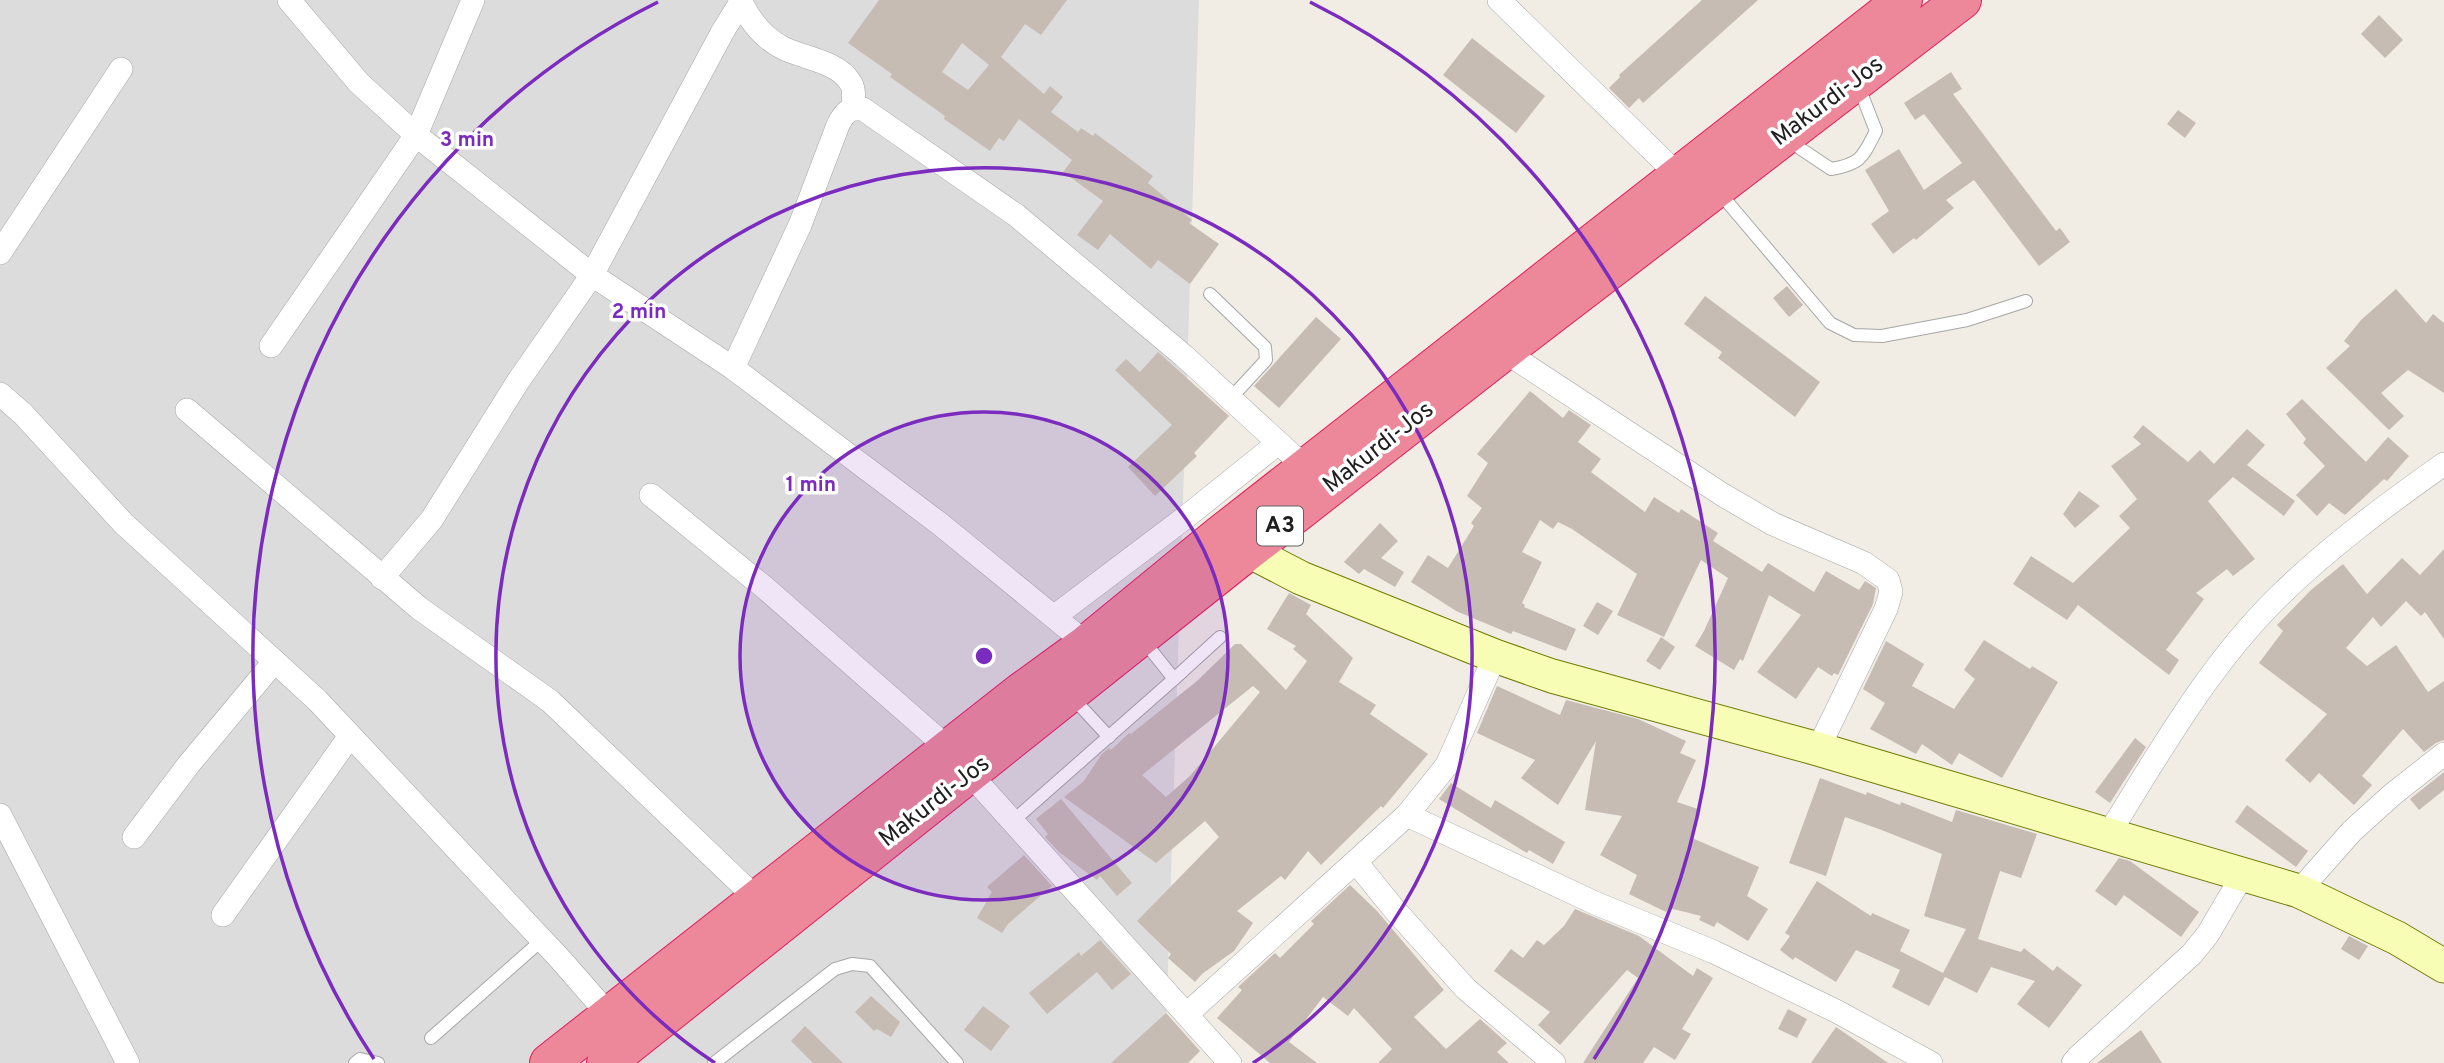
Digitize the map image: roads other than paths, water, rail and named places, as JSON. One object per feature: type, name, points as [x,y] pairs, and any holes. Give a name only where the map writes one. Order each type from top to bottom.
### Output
[{"type":"highway","name":"Makurdi-Jos","points":[[549,1063],[758,900],[959,762],[1069,694],[1141,637],[1306,468],[1903,0]]},
{"type":"highway","name":"Makurdi-Jos","points":[[606,1063],[959,762],[1087,644],[1504,351],[1962,0]]},
{"type":"main road","points":[[1234,543],[1301,578],[1495,656],[1552,676],[1818,749],[2299,891],[2397,938],[2444,966]]},
{"type":"street","points":[[289,0],[359,83],[416,135],[592,275],[733,368],[940,524],[1087,644]]},
{"type":"street","points":[[271,346],[416,135],[473,0]]},
{"type":"street","points":[[1499,0],[1678,176]]},
{"type":"street","points":[[382,578],[432,519],[517,383],[592,275],[741,1],[767,38],[845,76],[852,83],[854,108]]},
{"type":"street","points":[[0,253],[121,68]]},
{"type":"street","points":[[733,368],[800,225],[838,125],[845,112],[854,108],[869,112],[1016,215],[1184,356],[1306,468]]},
{"type":"street","points":[[1504,351],[1723,495],[1773,524],[1864,563],[1888,580],[1891,592],[1886,609],[1818,749]]},
{"type":"street","points":[[0,394],[23,414],[124,524],[317,700],[609,1015]]},
{"type":"street","points":[[187,410],[382,578],[550,701],[758,900]]},
{"type":"street","points":[[1055,616],[1278,443]]},
{"type":"street","points":[[2108,835],[2190,706],[2227,655],[2277,598],[2366,519],[2444,464]]},
{"type":"street","points":[[651,495],[764,587],[959,762],[1230,1063]]},
{"type":"street","points":[[1186,517],[1234,543]]},
{"type":"street","points":[[1187,1014],[1407,815],[1447,765],[1495,656]]},
{"type":"street","points":[[134,836],[189,764],[274,662]]},
{"type":"street","points":[[223,915],[350,736]]},
{"type":"street","points":[[2299,891],[2352,831],[2444,754]]},
{"type":"street","points":[[0,815],[128,1063]]},
{"type":"street","points":[[1407,815],[1595,903],[1714,952],[1836,1011],[1931,1063]]},
{"type":"street","points":[[1356,863],[1466,989],[1554,1063]]},
{"type":"street","points":[[2073,1063],[2192,954],[2208,934],[2242,876]]},
{"type":"lane","points":[[1783,137],[1831,169],[1853,165],[1877,131],[1857,81]]},
{"type":"lane","points":[[1716,188],[1830,323],[1854,335],[1882,336],[1967,320],[2025,301]]},
{"type":"lane","points":[[1210,294],[1265,348],[1266,360],[1230,399]]},
{"type":"lane","points":[[1141,637],[1174,679]]},
{"type":"lane","points":[[1013,821],[1220,637]]},
{"type":"lane","points":[[1069,694],[1109,737]]},
{"type":"lane","points":[[431,1038],[542,940]]},
{"type":"lane","points":[[714,1063],[835,969],[852,964],[870,966],[957,1063]]},
{"type":"lane","points":[[355,1063],[360,1059],[378,1063]]}]
